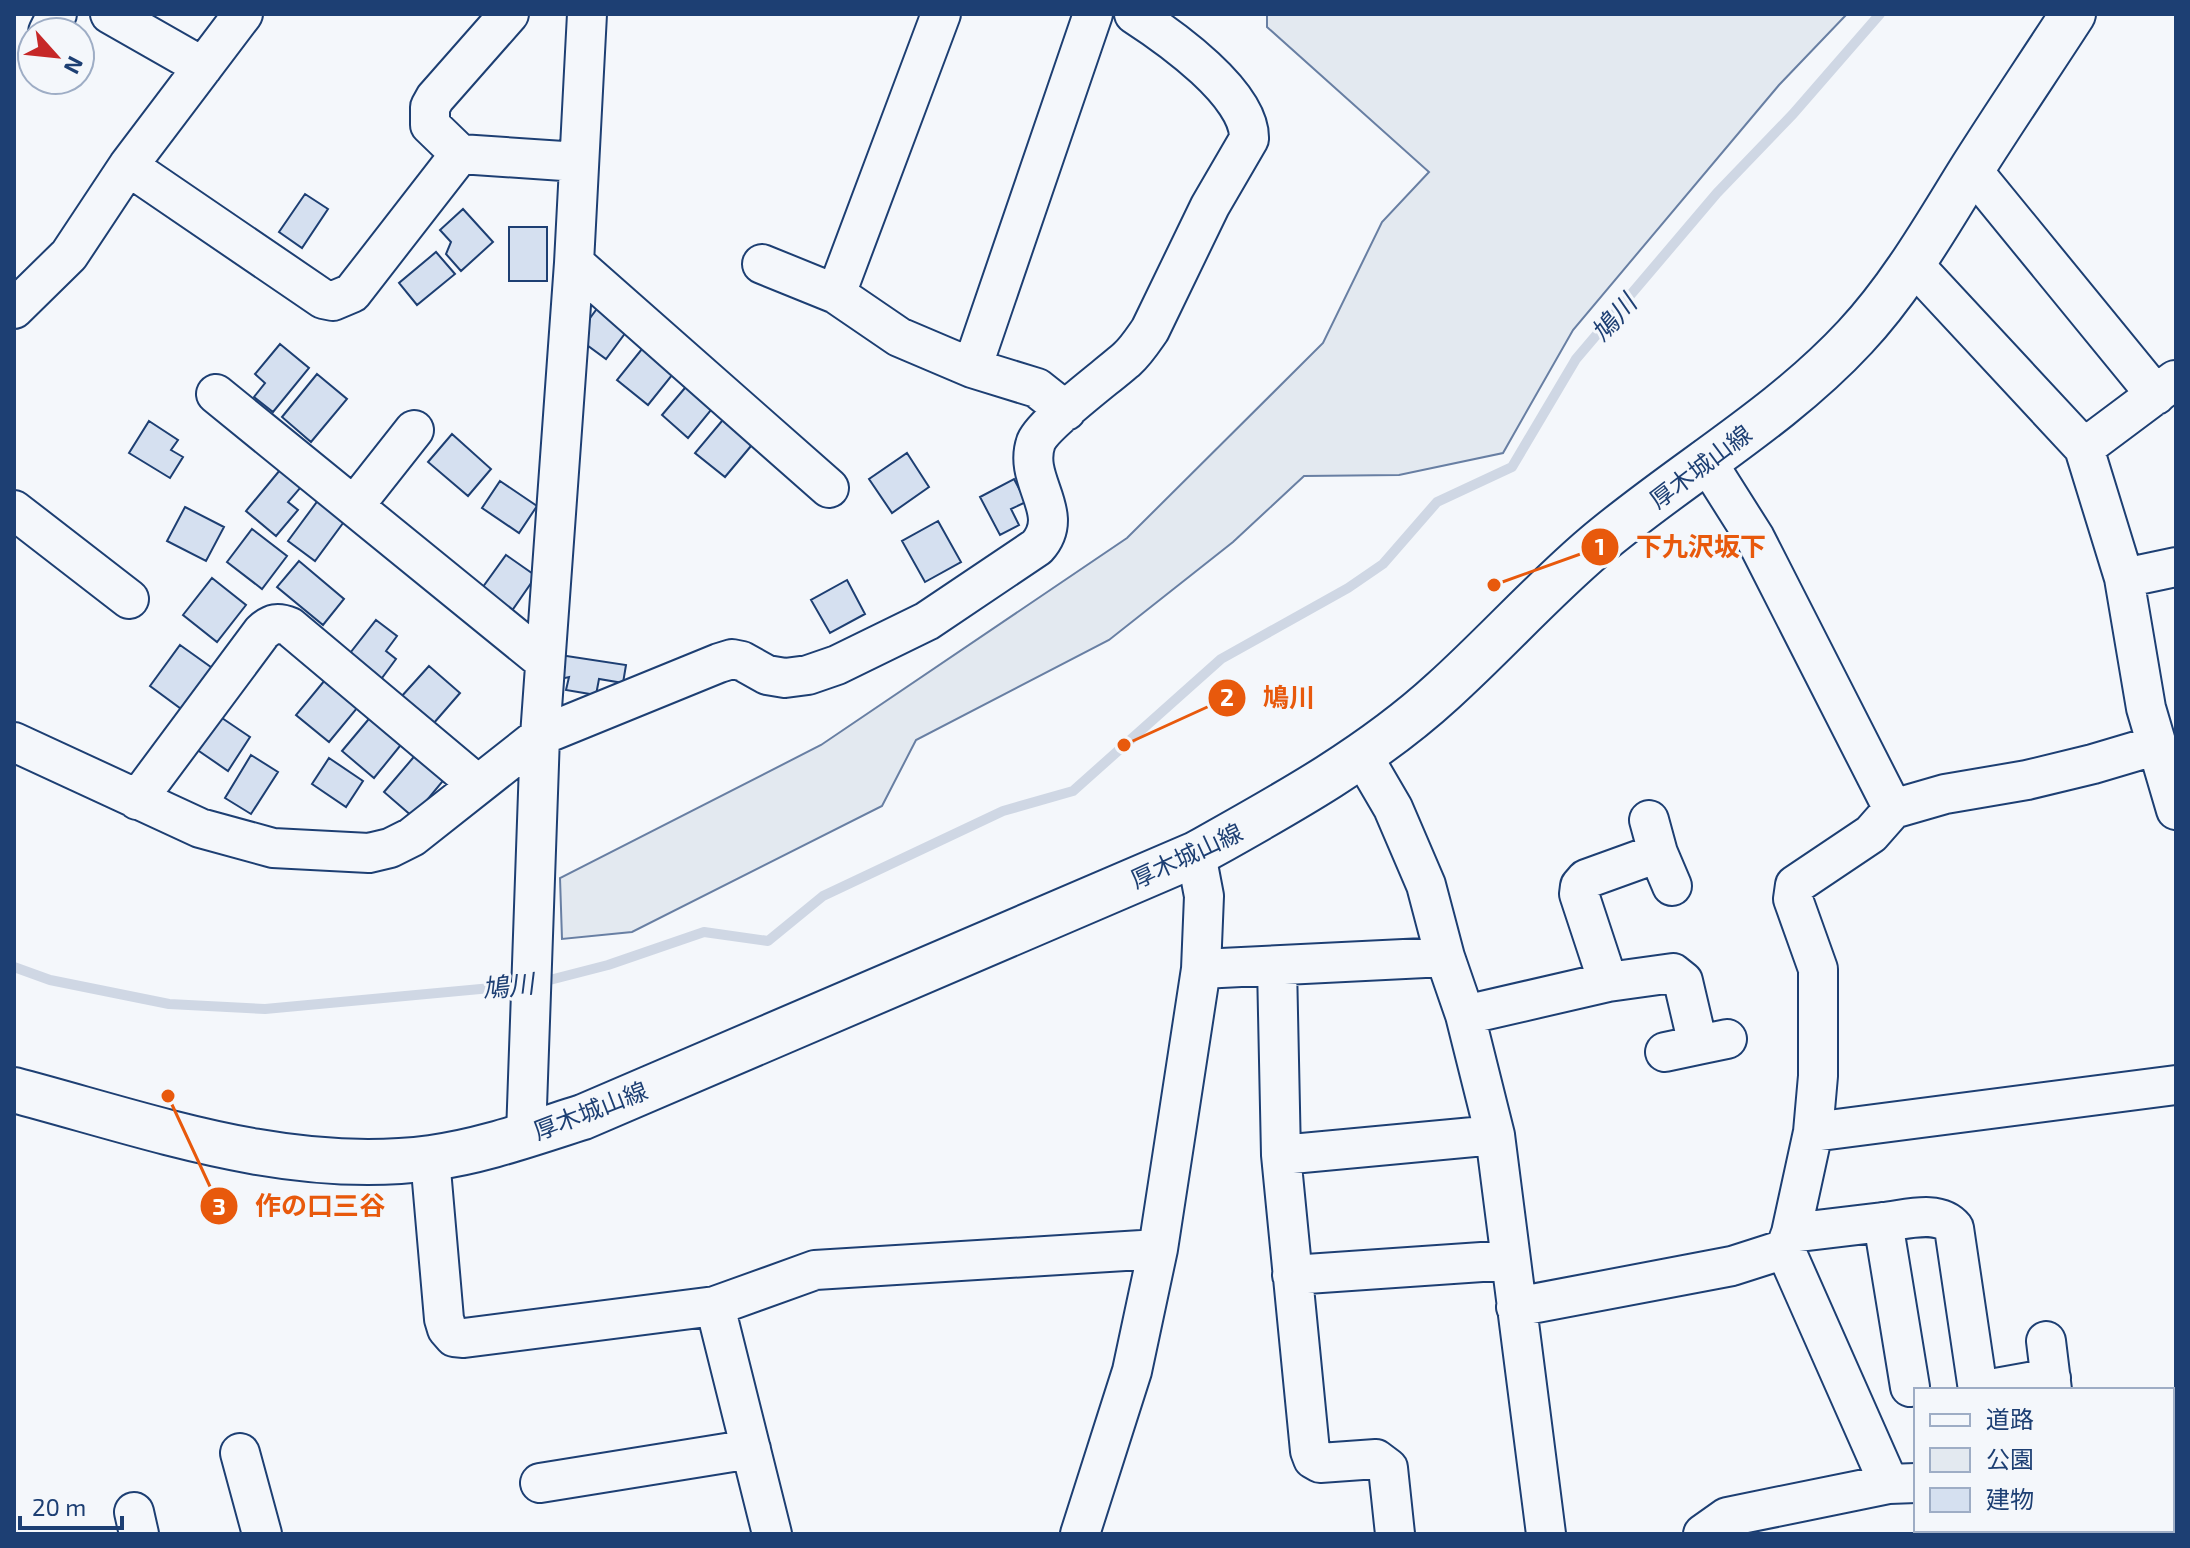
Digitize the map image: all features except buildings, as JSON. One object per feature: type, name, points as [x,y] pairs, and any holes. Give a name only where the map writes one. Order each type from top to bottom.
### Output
[{"type":"main road","name":"厚木城山線","points":[[14,1090],[235,1148],[343,1162],[430,1158],[481,1149],[583,1117],[1196,854],[1265,816],[1362,755],[1442,692],[1596,545],[1705,459],[1792,399],[1857,336],[1913,264],[2073,14]]},
{"type":"street","points":[[110,14],[203,67]]},
{"type":"street","points":[[14,309],[69,255],[128,166],[243,14]]},
{"type":"street","points":[[509,14],[435,98],[430,107],[430,125],[460,154],[578,162]]},
{"type":"street","points":[[526,1135],[544,661],[574,263],[587,14]]},
{"type":"street","points":[[836,294],[941,14]]},
{"type":"street","points":[[972,368],[1093,14]]},
{"type":"street","points":[[14,742],[200,828],[273,848],[369,853],[390,848],[412,837],[540,736],[732,659],[767,675],[796,678],[837,665],[927,621],[1037,547],[1044,539],[1049,529],[1049,518],[1034,467],[1037,439],[1129,357],[1150,330],[1210,206],[1249,139],[1245,116],[1204,65],[1134,14]]},
{"type":"street","points":[[128,166],[323,299],[333,301],[352,293],[460,154]]},
{"type":"street","points":[[1972,170],[2166,387],[2084,448]]},
{"type":"street","points":[[574,263],[829,488]]},
{"type":"street","points":[[762,264],[836,294],[899,337],[972,368],[1037,388],[1066,411]]},
{"type":"street","points":[[1913,264],[2084,448],[2161,705],[2157,745],[2176,810]]},
{"type":"street","points":[[216,394],[544,661]]},
{"type":"street","points":[[354,506],[414,430]]},
{"type":"street","points":[[1705,459],[1755,538],[1893,809]]},
{"type":"street","points":[[14,510],[129,599]]},
{"type":"street","points":[[2124,578],[2176,567]]},
{"type":"street","points":[[137,800],[262,632],[271,624],[280,623],[290,627],[477,784]]},
{"type":"street","points":[[1703,1534],[1727,1517],[1902,1483],[1788,1241],[1813,1132],[1818,1076],[1818,969],[1792,892],[1795,885],[1871,834],[1893,809],[1945,794],[2066,770],[2157,745]]},
{"type":"street","points":[[1362,755],[1393,808],[1426,885],[1445,957],[1465,1015],[1495,1135],[1546,1534]]},
{"type":"street","points":[[1608,982],[1579,894],[1580,886],[1586,879],[1659,853]]},
{"type":"street","points":[[1080,1534],[1132,1371],[1158,1249],[1201,969],[1204,896],[1196,854]]},
{"type":"street","points":[[1201,969],[1445,957]]},
{"type":"street","points":[[1277,966],[1281,1155],[1310,1451],[1313,1459],[1320,1463],[1376,1459],[1388,1468],[1395,1534]]},
{"type":"street","points":[[1465,1015],[1608,982],[1673,973],[1683,981],[1697,1045]]},
{"type":"street","points":[[1813,1132],[2176,1085]]},
{"type":"street","points":[[1281,1155],[1495,1135]]},
{"type":"street","points":[[430,1158],[444,1319],[454,1337],[715,1306],[815,1270],[1158,1249]]},
{"type":"street","points":[[1516,1307],[1732,1266],[1788,1241],[1883,1222],[1938,1217],[1948,1220],[1954,1228],[1978,1388]]},
{"type":"street","points":[[1883,1222],[1910,1387]]},
{"type":"street","points":[[1292,1275],[1511,1260]]},
{"type":"street","points":[[715,1306],[772,1534]]},
{"type":"street","points":[[1992,1388],[2050,1370]]},
{"type":"street","points":[[540,1483],[751,1449]]},
{"type":"street","points":[[240,1453],[262,1534]]},
{"type":"green space","points":[[1267,14],[1847,14],[1779,85],[1573,330],[1503,453],[1399,475],[1304,476],[1233,542],[1109,640],[916,740],[882,806],[632,932],[562,939],[560,878],[821,745],[1127,538],[1323,343],[1382,222],[1429,172],[1267,27]]},
{"type":"waterway","name":"鳩川","points":[[538,983],[608,965],[704,932],[768,941],[823,896],[1003,811],[1073,791],[1221,659],[1348,588],[1383,564],[1437,502],[1512,467],[1576,359],[1717,193],[1793,114],[1880,14]]},
{"type":"waterway","name":"鳩川","points":[[14,967],[50,980],[169,1004],[265,1009],[523,985]]},
{"type":"place","name":"下九沢坂下","points":[[1494,585]]},
{"type":"place","name":"鳩川","points":[[1124,745]]},
{"type":"place","name":"作の口三谷","points":[[168,1096]]}]
